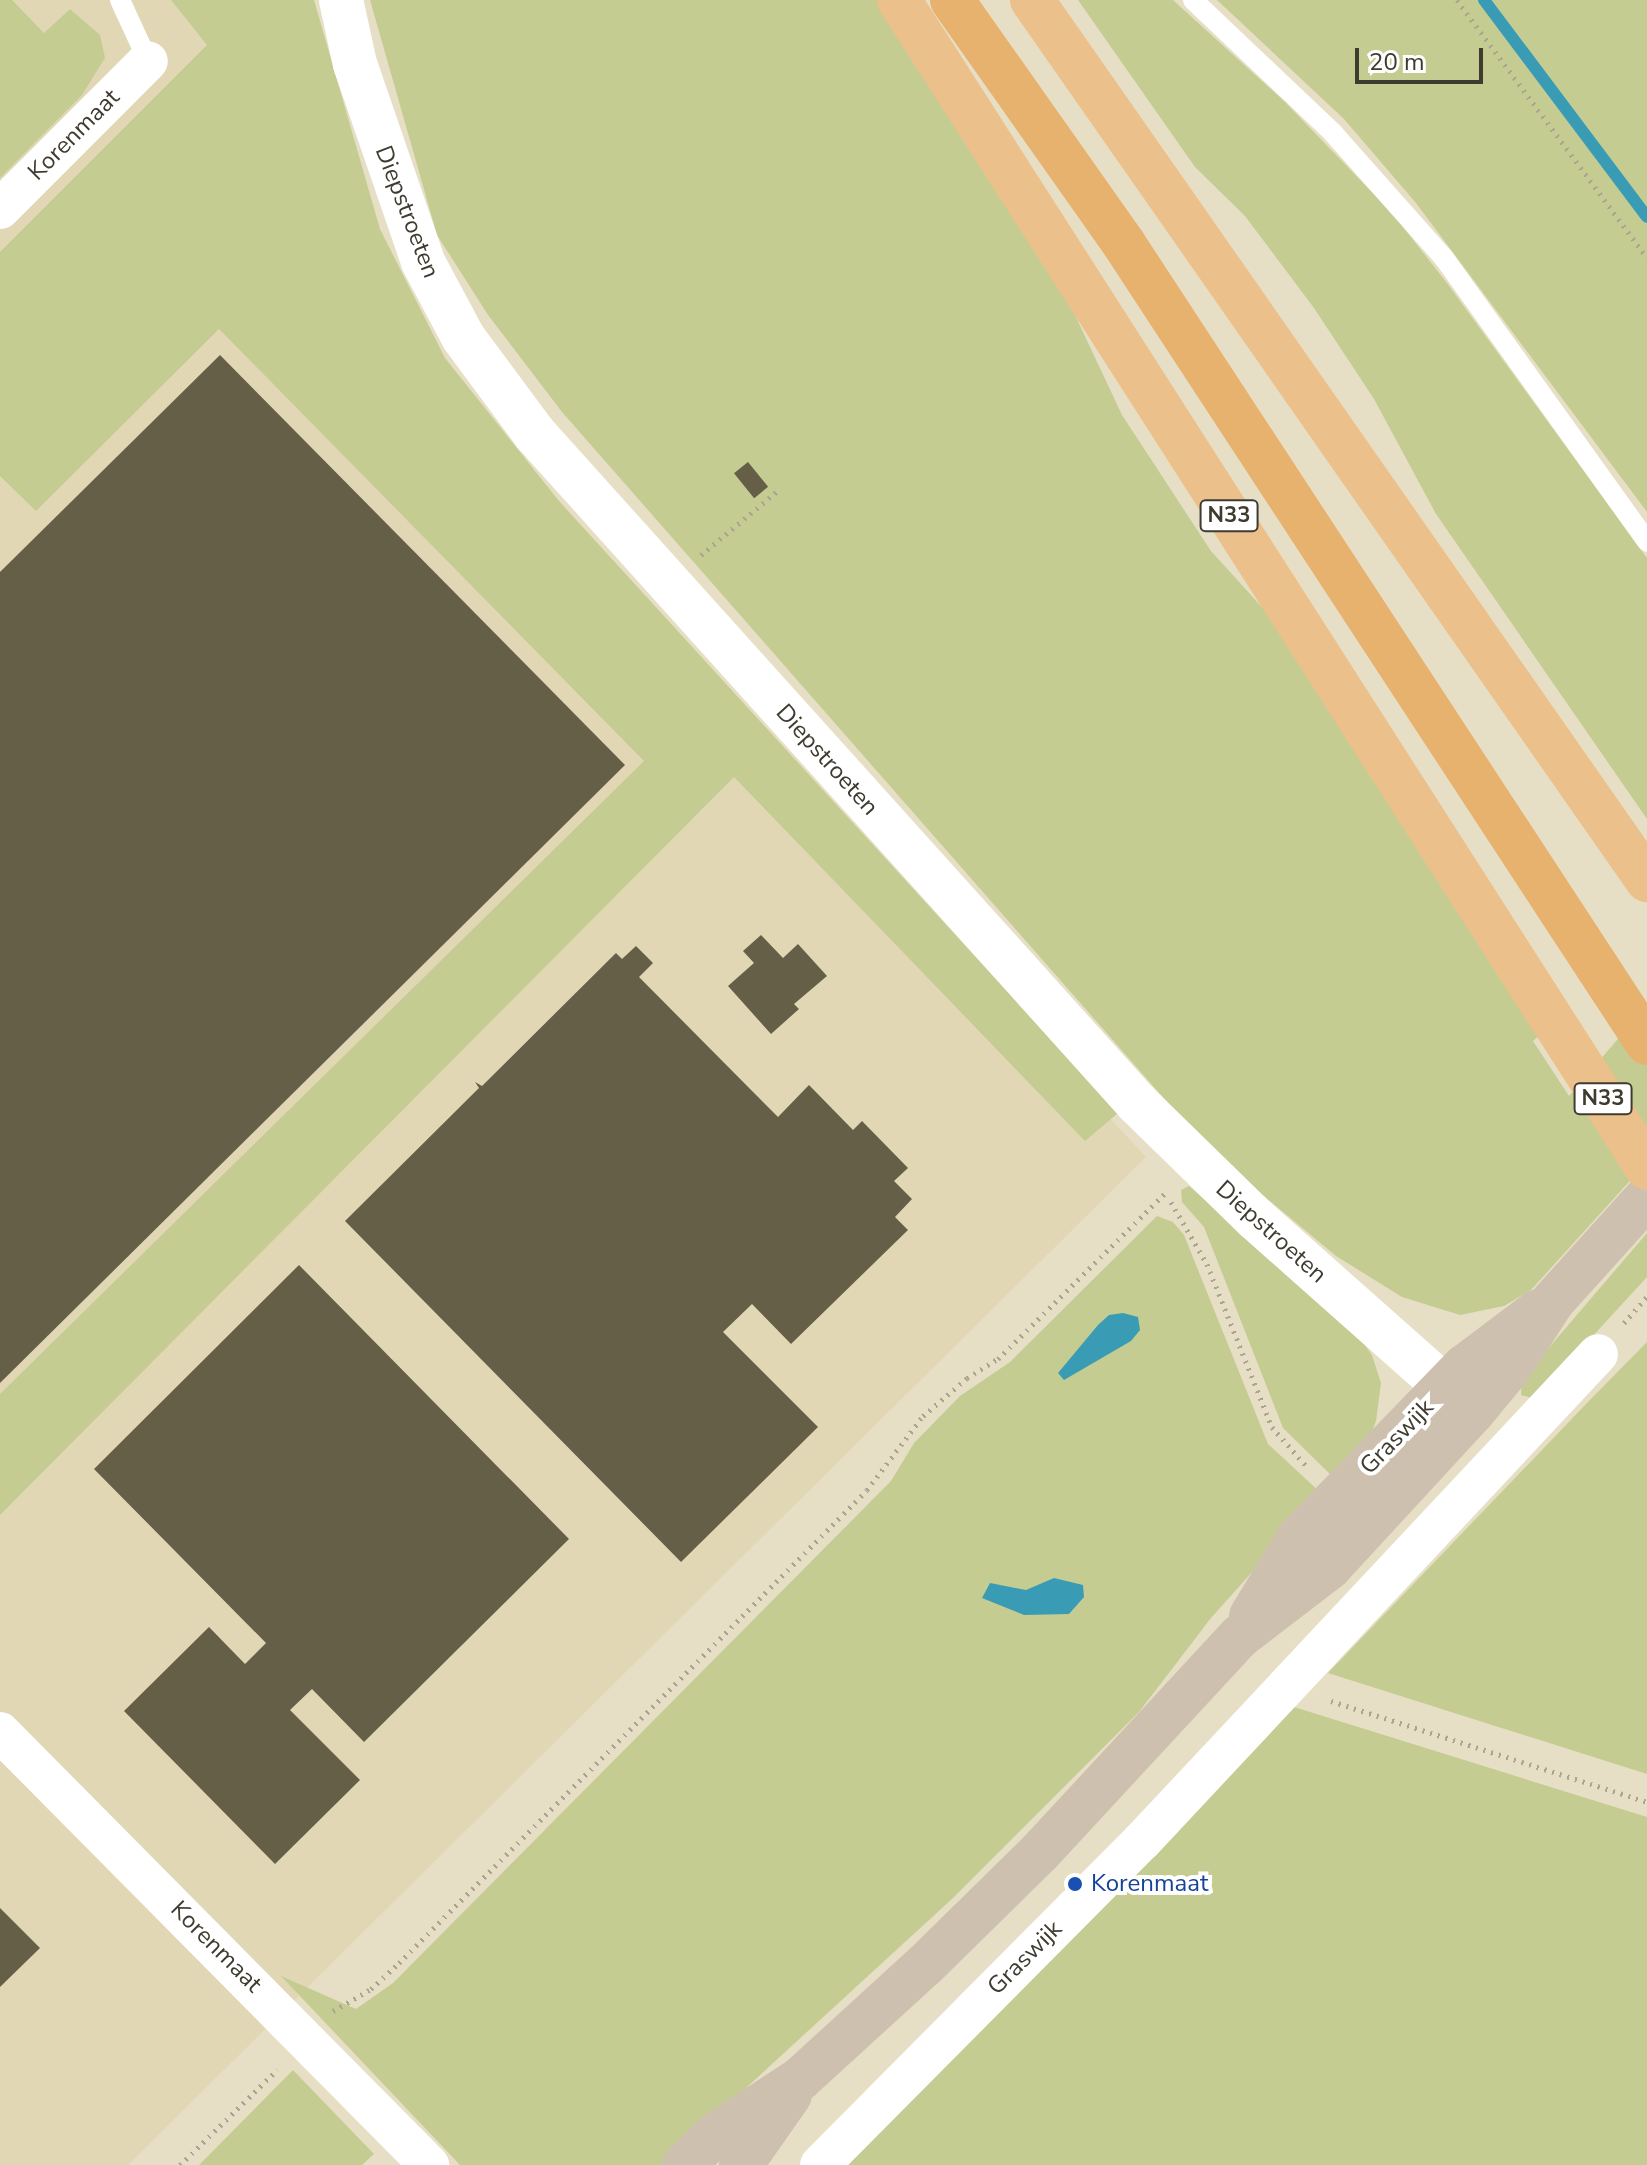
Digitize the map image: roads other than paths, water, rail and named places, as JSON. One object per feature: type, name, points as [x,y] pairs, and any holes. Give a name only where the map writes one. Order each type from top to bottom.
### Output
[{"type":"highway","name":"N33","points":[[899,0],[1647,1168]]},
{"type":"highway","points":[[952,0],[1124,244],[1647,1043]]},
{"type":"highway","points":[[1032,0],[1647,880]]},
{"type":"main road","name":"Graswijk","points":[[684,2165],[716,2134],[800,2079],[1040,1852],[1239,1637],[1329,1568],[1459,1400],[1490,1343],[1553,1301],[1647,1197]]},
{"type":"main road","name":"Graswijk","points":[[1239,1637],[1299,1537],[1339,1497],[1459,1400]]},
{"type":"main road","name":"Graswijk","points":[[741,2165],[800,2079]]},
{"type":"street","name":"Diepstroeten","points":[[341,0],[355,64],[398,197],[423,262],[463,337],[534,433],[1180,1178],[1459,1400]]},
{"type":"street","name":"Korenmaat","points":[[0,209],[148,61]]},
{"type":"street","name":"Graswijk","points":[[820,2165],[1142,1841],[1598,1354]]},
{"type":"street","name":"Korenmaat","points":[[0,1732],[429,2165]]},
{"type":"lane","points":[[120,0],[148,61]]},
{"type":"lane","points":[[1193,0],[1333,133],[1444,258],[1647,542]]},
{"type":"water","points":[[1123,1313],[1138,1317],[1140,1330],[1131,1341],[1064,1380],[1058,1373],[1098,1325],[1109,1315]]},
{"type":"water","points":[[1054,1578],[1083,1585],[1084,1597],[1069,1614],[1024,1615],[982,1598],[990,1583],[1026,1590]]},
{"type":"waterway","points":[[1484,0],[1647,217]]},
{"type":"place","name":"Korenmaat","points":[[1075,1884]]}]
